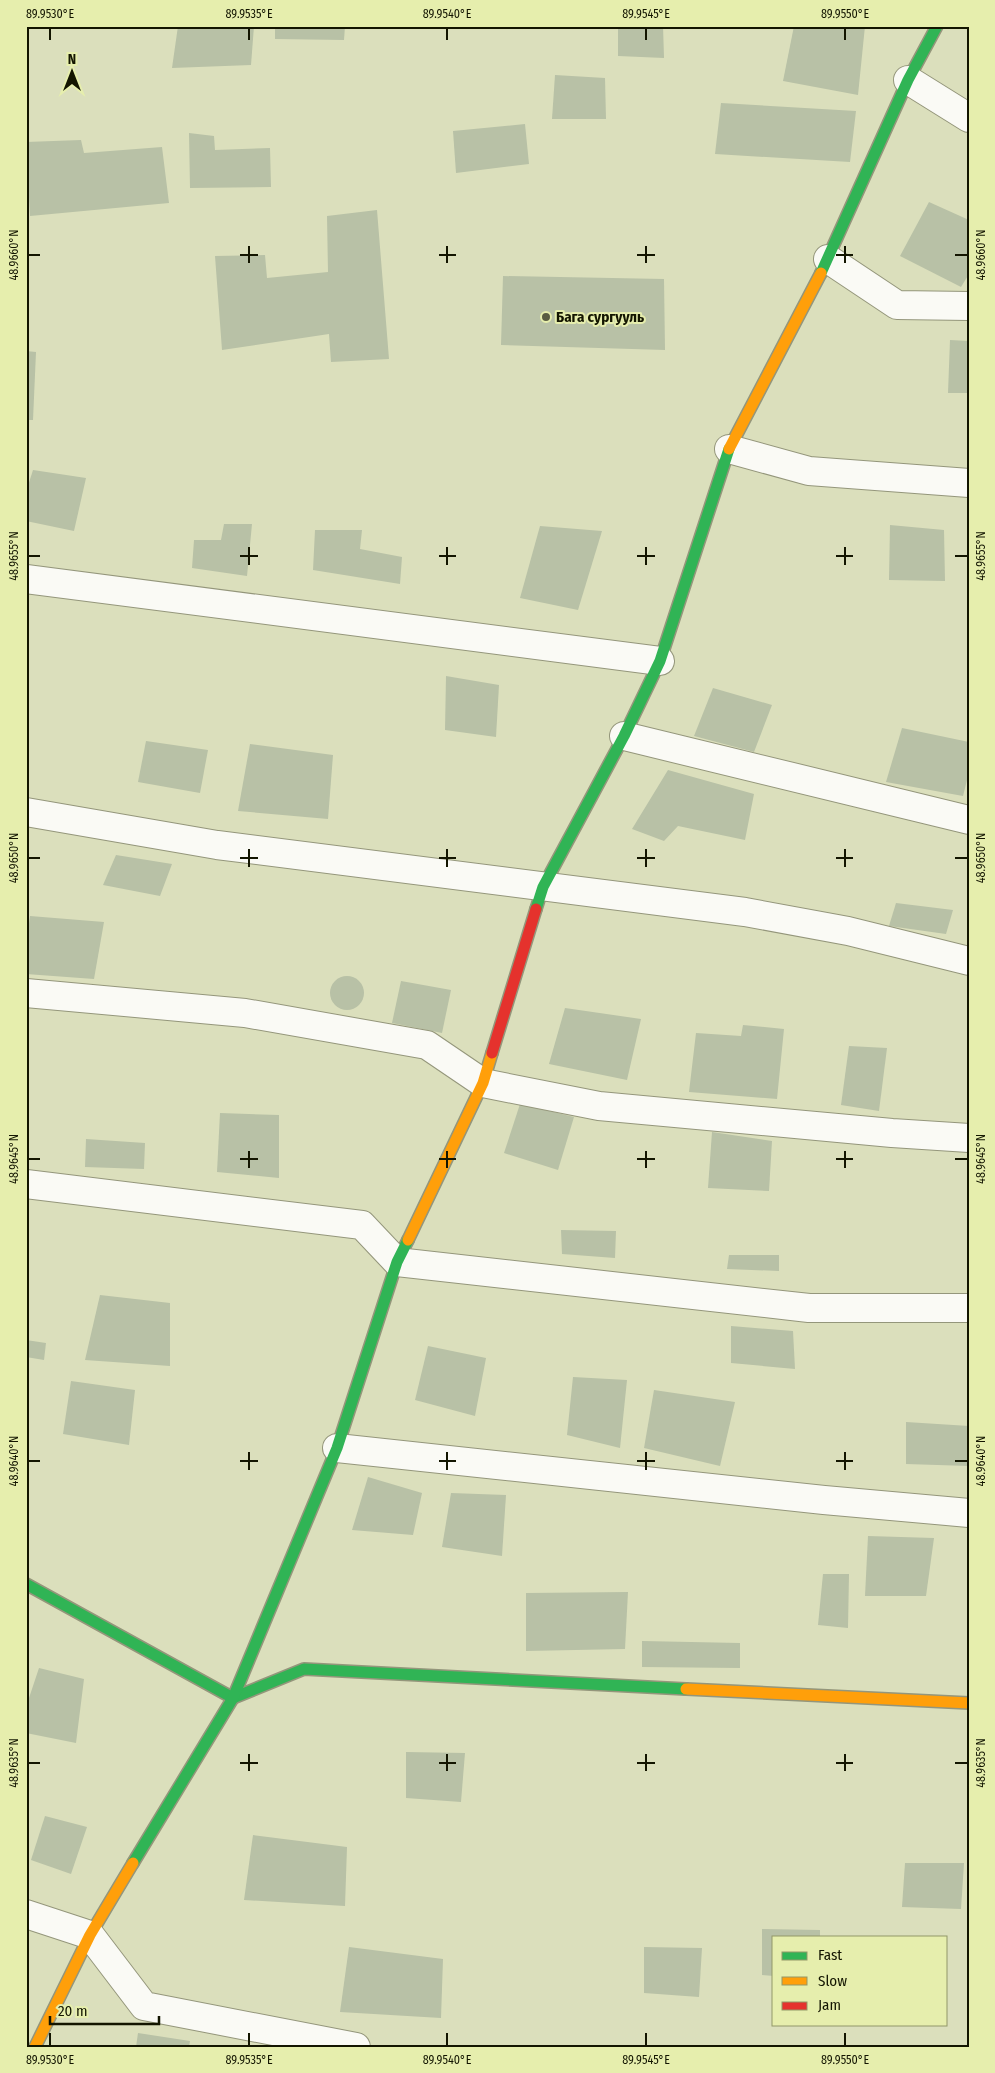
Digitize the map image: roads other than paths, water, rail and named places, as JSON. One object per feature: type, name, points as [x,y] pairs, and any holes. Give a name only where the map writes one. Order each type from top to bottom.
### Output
[{"type":"street","points":[[35,2047],[90,1935],[233,1698],[337,1448],[397,1262],[483,1083],[543,887],[624,736],[660,661],[729,449],[828,259],[908,80],[937,26]]},
{"type":"street","points":[[908,80],[969,118]]},
{"type":"street","points":[[828,259],[897,305],[969,306]]},
{"type":"street","points":[[729,449],[809,471],[969,483]]},
{"type":"street","points":[[26,579],[660,661]]},
{"type":"street","points":[[624,736],[969,820]]},
{"type":"street","points":[[26,812],[218,844],[745,912],[848,931],[969,961]]},
{"type":"street","points":[[26,993],[245,1013],[427,1045],[483,1083],[599,1106],[892,1134],[969,1138]]},
{"type":"street","points":[[26,1184],[362,1224],[397,1262],[809,1308],[969,1308]]},
{"type":"street","points":[[337,1448],[815,1499],[969,1513]]},
{"type":"street","points":[[26,1584],[233,1698]]},
{"type":"street","points":[[233,1698],[304,1668],[969,1703]]},
{"type":"street","points":[[26,1914],[90,1935],[144,2006],[356,2047]]},
{"type":"place","name":"Бага сургууль","points":[[546,317]]}]
